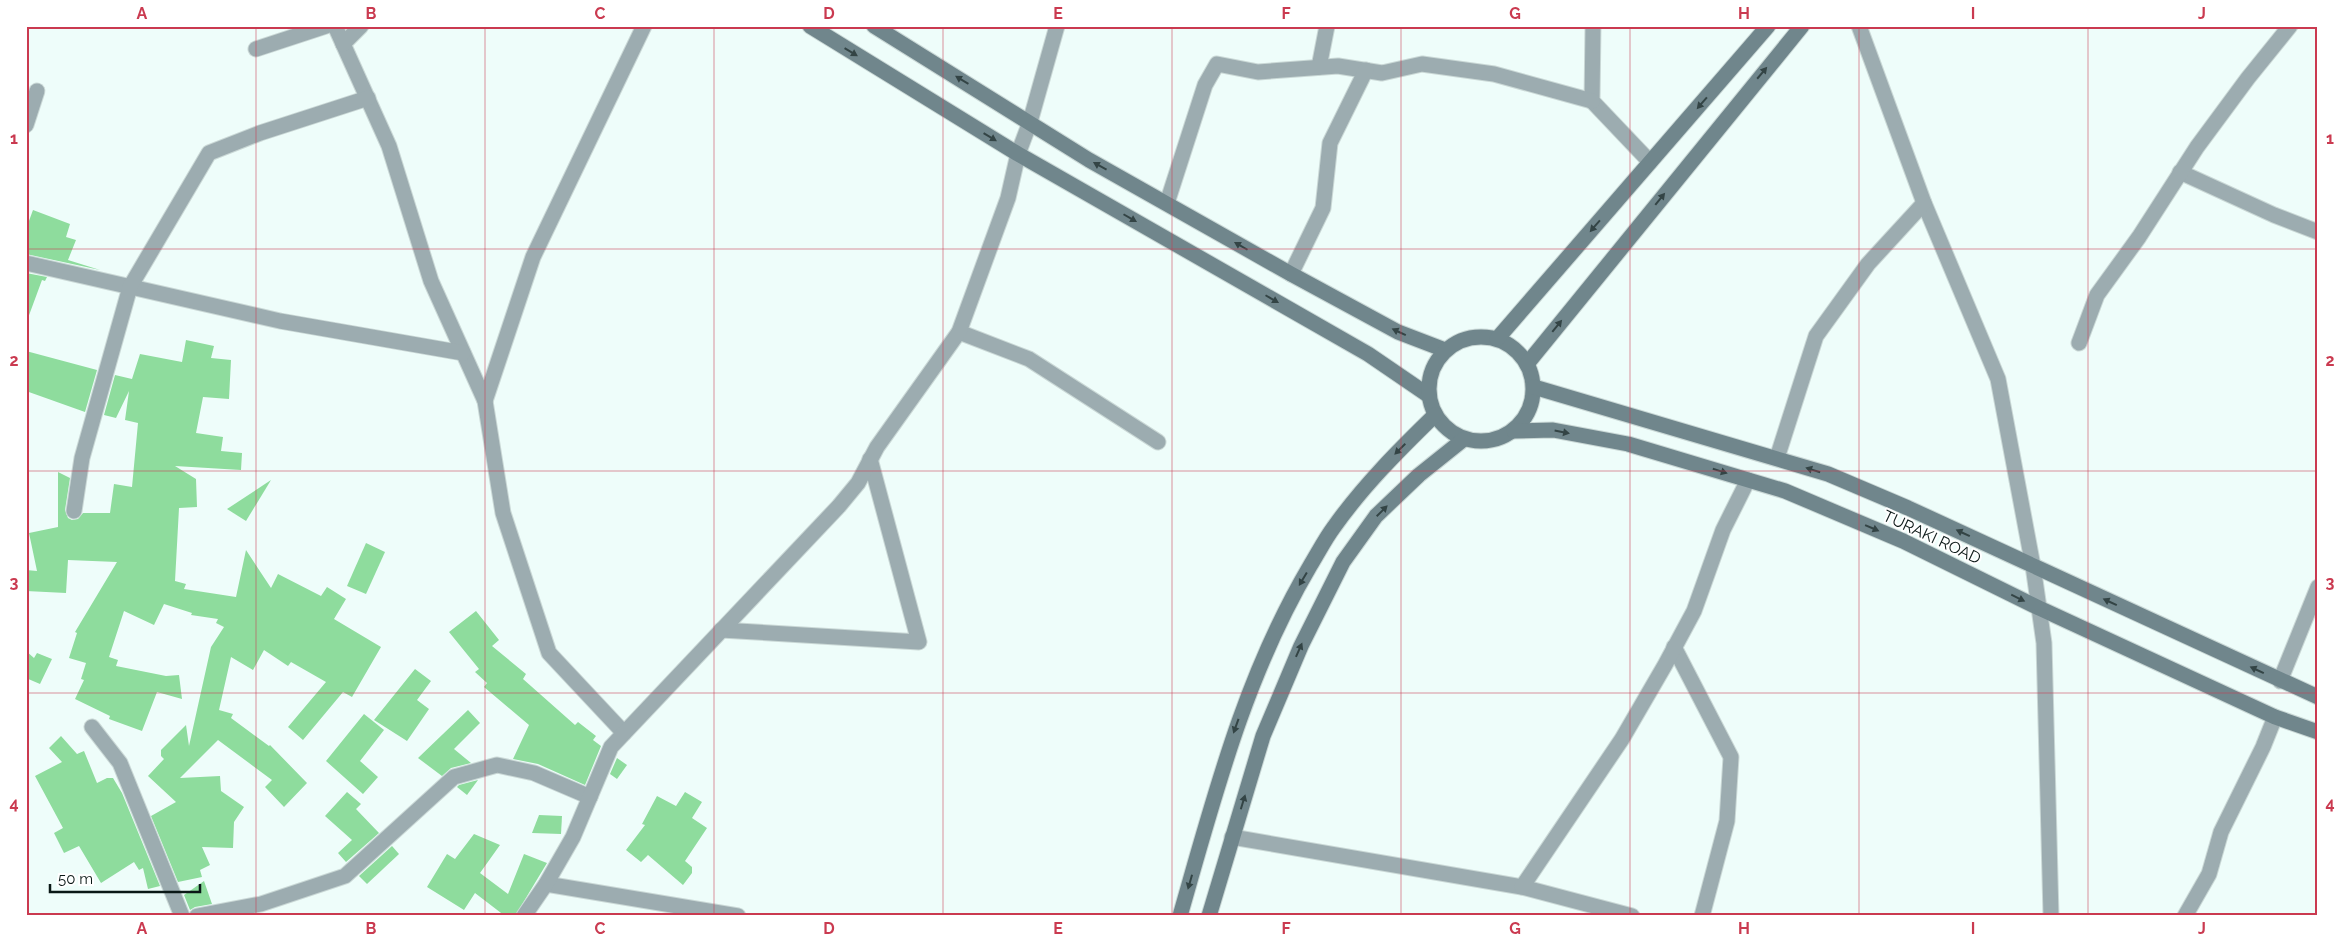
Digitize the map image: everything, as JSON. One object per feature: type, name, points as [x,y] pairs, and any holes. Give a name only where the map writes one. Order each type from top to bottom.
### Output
[{"type":"main road","points":[[810,26],[1018,154],[1368,354],[1428,395]]},
{"type":"main road","points":[[874,26],[1089,160],[1398,332],[1444,350]]},
{"type":"main road","points":[[1497,339],[1768,26]]},
{"type":"main road","points":[[1527,364],[1802,26]]},
{"type":"main road","points":[[1483,336],[1497,339],[1514,348],[1527,364],[1534,387],[1529,411],[1514,431],[1490,441],[1464,439],[1435,415],[1428,395],[1431,371],[1444,350],[1456,342],[1483,336]]},
{"type":"main road","points":[[1534,387],[1828,474],[2318,697]]},
{"type":"main road","points":[[1180,916],[1228,750],[1260,664],[1294,594],[1334,527],[1396,453],[1435,415]]},
{"type":"main road","name":"TURAKI ROAD","points":[[1514,431],[1553,430],[1628,444],[1785,491],[1903,541],[2039,608],[2275,717],[2318,732]]},
{"type":"main road","points":[[1209,916],[1263,736],[1301,646],[1343,562],[1376,516],[1419,475],[1464,439]]},
{"type":"street","points":[[256,49],[326,26]]},
{"type":"street","points":[[335,26],[389,146],[430,281],[485,401],[503,513],[549,653],[624,733]]},
{"type":"street","points":[[343,44],[361,26]]},
{"type":"street","points":[[485,401],[533,257],[644,26]]},
{"type":"street","points":[[524,916],[546,884],[573,837],[611,747],[839,506],[858,483],[870,459],[960,332],[1008,198],[1018,154],[1030,122],[1057,26]]},
{"type":"street","points":[[1319,67],[1327,26]]},
{"type":"street","points":[[1592,101],[1593,26]]},
{"type":"street","points":[[1859,26],[1924,203],[1998,379],[2033,566],[2044,642],[2051,916]]},
{"type":"street","points":[[2079,343],[2097,295],[2180,172],[2248,78],[2290,26]]},
{"type":"street","points":[[1167,202],[1205,85],[1217,64],[1258,72],[1338,66],[1382,73],[1422,64],[1494,74],[1592,101],[1650,162]]},
{"type":"street","points":[[1291,274],[1323,208],[1330,142],[1366,70]]},
{"type":"street","points":[[26,125],[37,91]]},
{"type":"street","points":[[74,511],[82,458],[130,287],[209,153],[368,98]]},
{"type":"street","points":[[2180,172],[2274,215],[2318,232]]},
{"type":"street","points":[[1777,458],[1816,336],[1868,264],[1924,203]]},
{"type":"street","points":[[26,263],[280,321],[463,353]]},
{"type":"street","points":[[960,332],[1029,359],[1158,442]]},
{"type":"street","points":[[721,630],[919,642],[870,459]]},
{"type":"street","points":[[1522,887],[1622,739],[1694,611],[1723,530],[1748,480]]},
{"type":"street","points":[[2280,681],[2318,588]]},
{"type":"street","points":[[1674,647],[1731,757],[1728,821],[1702,916]]},
{"type":"street","points":[[2185,916],[2209,874],[2221,832],[2263,748],[2275,717]]},
{"type":"street","points":[[92,727],[120,763],[182,916]]},
{"type":"street","points":[[197,916],[262,904],[345,876],[454,777],[497,765],[534,773],[590,797]]},
{"type":"street","points":[[1232,837],[1522,887],[1632,916]]},
{"type":"street","points":[[546,884],[738,916]]},
{"type":"building","points":[[33,210],[70,224],[66,237],[76,240],[68,260],[100,270],[26,254],[26,229]]},
{"type":"building","points":[[26,273],[47,277],[45,281],[42,280],[28,318]]},
{"type":"building","points":[[186,340],[214,346],[211,358],[231,360],[229,399],[203,397],[196,433],[223,437],[221,451],[242,453],[241,470],[175,466],[196,479],[197,507],[179,508],[175,581],[186,584],[184,589],[236,597],[246,550],[271,588],[278,574],[321,596],[327,587],[346,599],[334,619],[381,647],[352,697],[343,692],[303,740],[288,727],[326,682],[291,662],[288,666],[264,650],[253,670],[231,657],[219,710],[233,714],[231,718],[270,745],[307,783],[284,807],[265,787],[272,780],[218,740],[180,778],[220,776],[221,791],[244,807],[234,822],[233,848],[202,847],[210,865],[200,870],[202,877],[178,882],[151,816],[176,802],[148,776],[164,759],[161,756],[161,750],[186,725],[189,746],[211,647],[224,627],[216,623],[218,619],[191,615],[192,613],[164,604],[154,625],[124,611],[109,657],[118,660],[116,666],[166,676],[179,675],[182,699],[157,692],[142,731],[109,719],[110,716],[75,699],[84,680],[81,679],[86,663],[69,658],[77,633],[75,632],[117,562],[68,560],[66,593],[26,591],[26,570],[37,571],[29,533],[58,527],[58,472],[70,478],[65,510],[68,518],[72,520],[78,519],[83,513],[110,513],[114,484],[132,487],[138,423],[125,420],[129,391],[116,418],[104,415],[115,375],[132,379],[140,354],[182,362]]},
{"type":"building","points":[[26,351],[97,370],[85,412],[26,391]]},
{"type":"building","points":[[271,480],[246,521],[227,509]]},
{"type":"building","points":[[366,543],[385,552],[366,594],[347,586]]},
{"type":"building","points":[[476,611],[499,640],[492,646],[526,674],[523,679],[575,725],[578,722],[596,736],[593,740],[601,746],[585,785],[538,764],[513,759],[529,725],[484,687],[487,683],[475,672],[479,669],[449,632]]},
{"type":"building","points":[[26,651],[34,658],[37,653],[52,659],[40,684],[26,678]]},
{"type":"building","points":[[415,669],[431,681],[417,700],[429,709],[407,741],[374,720]]},
{"type":"building","points":[[468,710],[480,723],[454,749],[471,763],[451,768],[442,776],[418,758]]},
{"type":"building","points":[[364,714],[384,730],[360,761],[378,777],[363,794],[326,761]]},
{"type":"building","points":[[61,736],[77,754],[84,751],[97,783],[107,778],[113,778],[122,793],[160,886],[148,889],[143,868],[139,870],[134,862],[101,883],[79,846],[64,853],[54,833],[63,828],[35,776],[62,762],[49,748]]},
{"type":"building","points":[[617,758],[627,765],[617,779],[610,774]]},
{"type":"building","points":[[478,780],[467,795],[457,787],[459,785]]},
{"type":"building","points":[[347,792],[361,804],[356,809],[379,833],[346,862],[338,853],[352,840],[325,816]]},
{"type":"building","points":[[685,792],[702,802],[692,818],[707,828],[685,861],[692,867],[692,873],[683,885],[648,855],[641,862],[626,850],[645,825],[642,824],[657,796],[676,806]]},
{"type":"building","points":[[539,815],[562,816],[561,834],[532,833]]},
{"type":"building","points":[[474,834],[500,845],[480,873],[508,894],[524,854],[547,863],[515,916],[505,916],[475,893],[464,910],[427,887],[447,854],[455,859]]},
{"type":"building","points":[[392,846],[399,854],[367,884],[359,876]]},
{"type":"building","points":[[204,881],[212,904],[195,907],[190,910],[184,895]]}]
